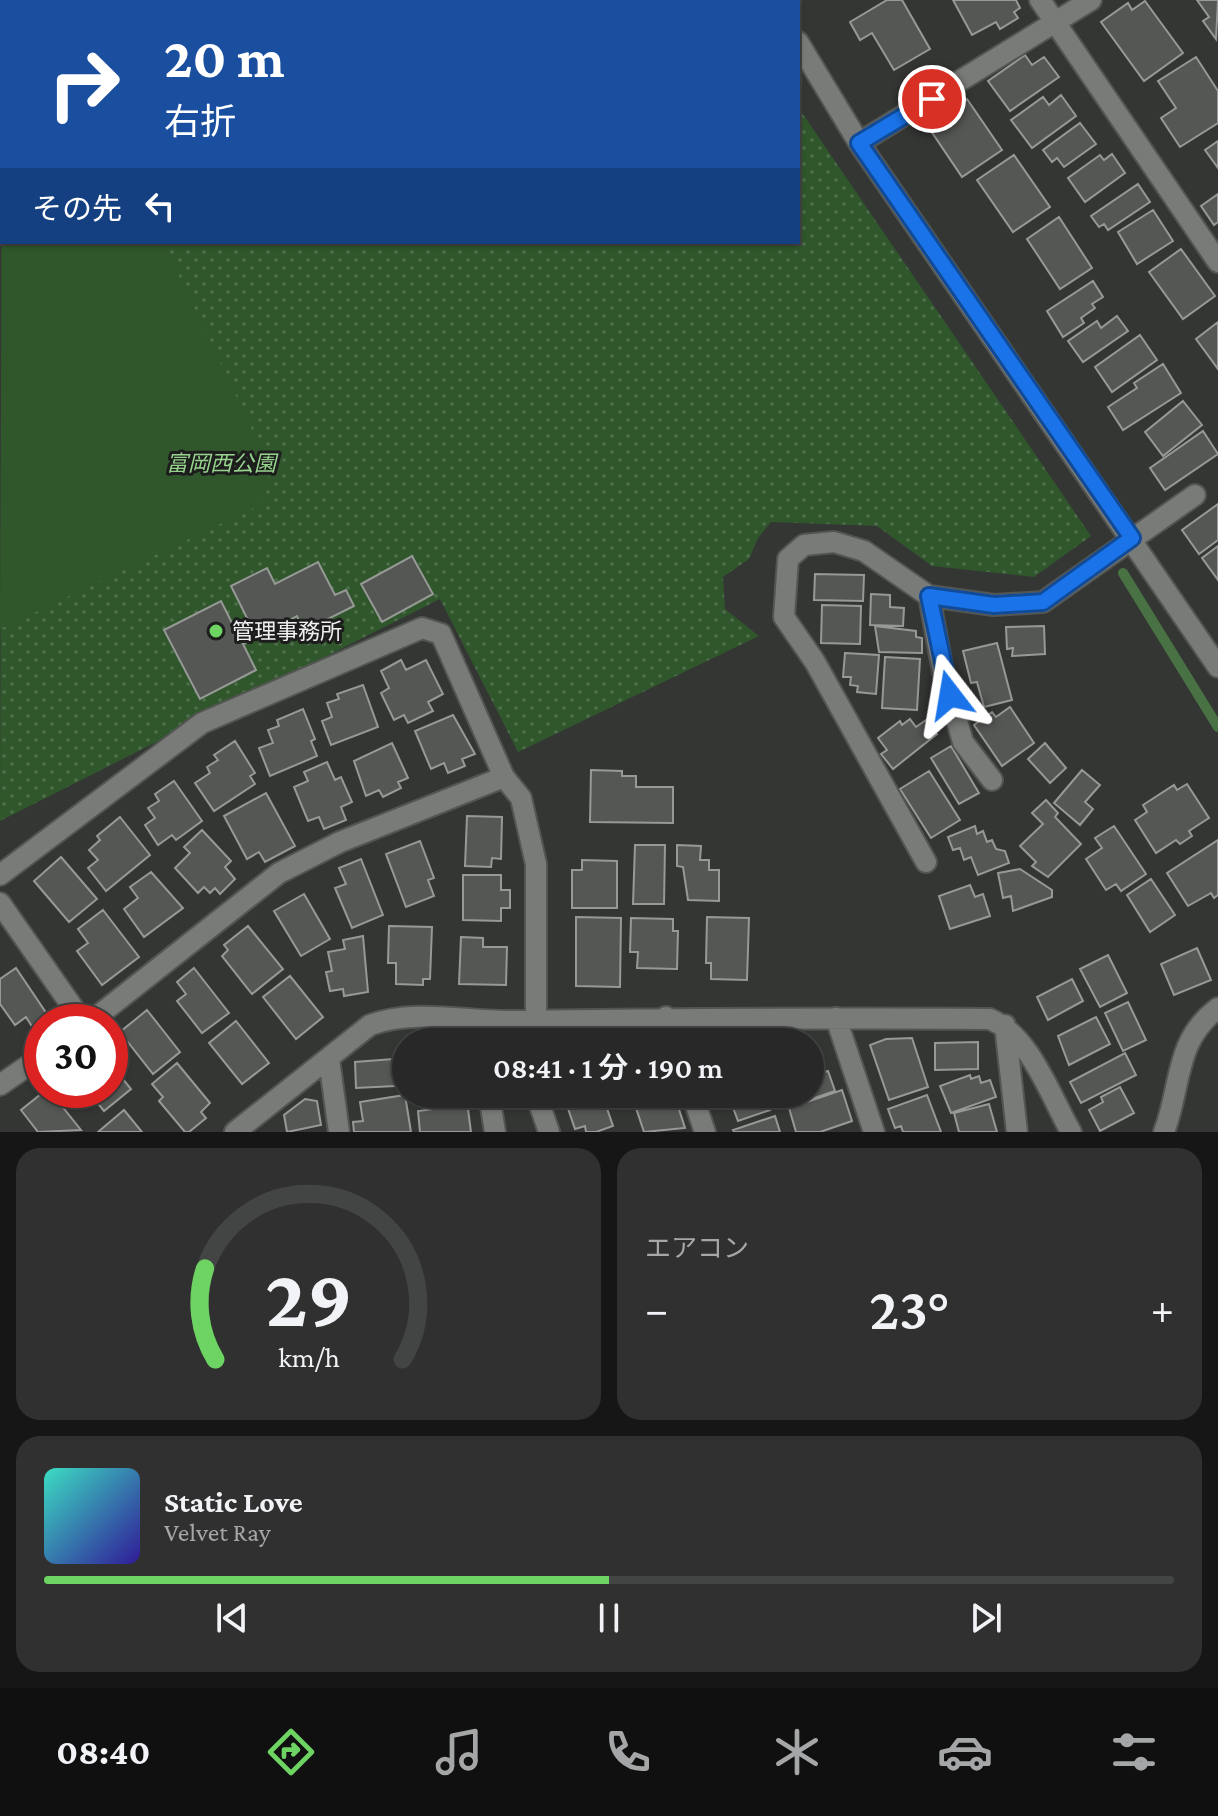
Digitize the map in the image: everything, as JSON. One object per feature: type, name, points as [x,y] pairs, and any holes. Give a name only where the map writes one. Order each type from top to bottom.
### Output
[{"type":"street","points":[[1040,0],[1053,24],[1218,262]]},
{"type":"street","points":[[859,143],[1091,0]]},
{"type":"street","points":[[800,45],[859,143],[1218,667]]},
{"type":"street","points":[[926,862],[815,662],[784,617],[788,559],[804,545],[834,542],[864,551],[929,596],[994,605],[1043,602],[1195,495]]},
{"type":"street","points":[[929,596],[943,672],[963,742],[992,780]]},
{"type":"street","points":[[0,875],[202,723],[422,628],[441,634],[504,777],[521,798],[536,864],[536,1018]]},
{"type":"street","points":[[113,1004],[279,873],[340,842],[504,777]]},
{"type":"street","points":[[0,903],[70,1004]]},
{"type":"street","points":[[1164,1132],[1186,1042],[1205,1018],[1218,1008]]},
{"type":"street","points":[[235,1132],[370,1025],[396,1015],[511,1021],[666,1017],[990,1019],[1005,1025],[1018,1038],[1071,1132]]},
{"type":"street","points":[[666,1017],[670,1028]]},
{"type":"street","points":[[836,1018],[874,1132]]},
{"type":"street","points":[[478,1020],[479,1028]]},
{"type":"street","points":[[511,1021],[513,1028]]},
{"type":"street","points":[[1005,1025],[1017,1132]]},
{"type":"street","points":[[329,1059],[339,1132]]},
{"type":"street","points":[[0,1085],[24,1068]]},
{"type":"street","points":[[491,1108],[495,1132]]},
{"type":"street","points":[[541,1108],[549,1132]]},
{"type":"street","points":[[697,1108],[705,1132]]},
{"type":"green space","name":"富岡西公園","points":[[800,110],[1091,536],[1034,577],[932,566],[877,526],[771,522],[758,538],[749,559],[723,577],[725,609],[759,636],[518,752],[440,599],[0,821],[2,244],[800,244]]},
{"type":"green space","points":[[2,244],[164,244],[271,470],[260,505],[0,629]]},
{"type":"building","points":[[887,0],[902,0],[930,49],[894,70],[872,33],[860,40],[850,22]]},
{"type":"building","points":[[953,0],[1016,0],[1020,8],[1014,12],[1018,18],[1000,29],[996,22],[972,35]]},
{"type":"building","points":[[1197,0],[1218,0],[1216,39],[1203,21],[1209,17]]},
{"type":"building","points":[[1145,1],[1183,53],[1144,81],[1101,22],[1128,3],[1132,10]]},
{"type":"building","points":[[1025,55],[1032,65],[1044,57],[1059,77],[1010,111],[988,81]]},
{"type":"building","points":[[1196,57],[1218,91],[1218,123],[1180,147],[1161,118],[1176,108],[1158,81]]},
{"type":"building","points":[[1061,95],[1076,116],[1032,148],[1011,120],[1043,97],[1049,105]]},
{"type":"building","points":[[967,99],[1002,150],[962,177],[927,125]]},
{"type":"building","points":[[1080,123],[1096,144],[1064,167],[1057,158],[1052,162],[1043,150]]},
{"type":"building","points":[[1218,141],[1218,168],[1205,150]]},
{"type":"building","points":[[1112,154],[1125,173],[1085,202],[1068,178],[1100,155],[1104,160]]},
{"type":"building","points":[[1014,155],[1050,207],[1013,232],[977,180]]},
{"type":"building","points":[[1138,184],[1150,202],[1108,230],[1104,224],[1099,227],[1091,216]]},
{"type":"building","points":[[1218,194],[1218,222],[1214,225],[1201,206]]},
{"type":"building","points":[[1153,210],[1173,241],[1137,264],[1118,232]]},
{"type":"building","points":[[1059,217],[1092,268],[1060,289],[1027,239]]},
{"type":"building","points":[[1181,249],[1215,296],[1183,319],[1149,272]]},
{"type":"building","points":[[1093,281],[1103,297],[1092,304],[1095,308],[1081,318],[1084,323],[1063,337],[1047,311]]},
{"type":"building","points":[[1117,316],[1128,331],[1083,362],[1068,341],[1097,321],[1101,328]]},
{"type":"building","points":[[1218,322],[1218,369],[1196,339]]},
{"type":"building","points":[[1140,335],[1157,360],[1112,392],[1095,367]]},
{"type":"building","points":[[1163,364],[1181,393],[1123,430],[1108,407],[1137,388],[1134,383]]},
{"type":"building","points":[[1183,401],[1202,425],[1163,456],[1145,432]]},
{"type":"building","points":[[1203,431],[1218,454],[1165,490],[1150,468]]},
{"type":"building","points":[[1218,504],[1218,540],[1199,554],[1182,530]]},
{"type":"building","points":[[1218,546],[1218,580],[1202,558]]},
{"type":"building","points":[[412,556],[433,594],[382,622],[361,584]]},
{"type":"building","name":"管理事務所","points":[[318,562],[335,595],[346,590],[354,606],[304,631],[297,616],[243,644],[256,670],[200,699],[164,630],[221,601],[234,627],[248,620],[231,586],[267,568],[275,584]]},
{"type":"building","points":[[815,574],[864,575],[863,601],[814,600]]},
{"type":"building","points":[[871,594],[890,595],[890,607],[904,608],[903,626],[870,625]]},
{"type":"building","points":[[822,605],[861,606],[860,644],[821,643]]},
{"type":"building","points":[[875,626],[916,631],[916,637],[922,638],[922,653],[879,652]]},
{"type":"building","points":[[1044,626],[1045,654],[1012,656],[1013,648],[1007,649],[1006,627]]},
{"type":"building","points":[[997,643],[1012,700],[984,707],[977,682],[971,683],[963,651]]},
{"type":"building","points":[[845,653],[879,655],[876,694],[857,692],[858,686],[850,685],[851,677],[843,677]]},
{"type":"building","points":[[885,657],[920,659],[917,710],[882,708]]},
{"type":"building","points":[[401,660],[406,670],[426,660],[443,694],[428,702],[433,711],[408,723],[404,715],[394,720],[381,693],[389,688],[381,671]]},
{"type":"building","points":[[363,685],[378,727],[331,745],[322,721],[332,717],[327,703],[339,699],[337,694]]},
{"type":"building","points":[[1010,707],[1034,743],[1002,766],[974,725],[992,712],[996,717]]},
{"type":"building","points":[[303,709],[315,739],[311,741],[317,756],[270,776],[259,748],[273,743],[268,730],[279,726],[277,720]]},
{"type":"building","points":[[453,715],[475,754],[462,759],[465,766],[448,773],[444,763],[431,769],[415,731]]},
{"type":"building","points":[[910,719],[916,727],[926,720],[937,734],[893,769],[881,754],[887,750],[878,738],[900,721],[902,725]]},
{"type":"building","points":[[235,741],[255,773],[250,776],[255,784],[214,811],[195,783],[210,773],[207,767],[218,760],[214,755]]},
{"type":"building","points":[[392,743],[408,778],[398,782],[401,788],[383,797],[379,790],[366,796],[354,761]]},
{"type":"building","points":[[1045,743],[1066,768],[1050,783],[1028,759]]},
{"type":"building","points":[[951,746],[979,793],[959,804],[931,758]]},
{"type":"building","points":[[327,762],[335,780],[341,777],[352,802],[341,807],[346,820],[324,829],[319,817],[308,821],[294,787],[308,781],[304,772]]},
{"type":"building","points":[[591,770],[622,771],[622,776],[636,776],[636,787],[673,787],[673,823],[590,822]]},
{"type":"building","points":[[1082,770],[1100,785],[1085,802],[1093,809],[1080,825],[1054,803]]},
{"type":"building","points":[[929,771],[960,820],[931,838],[900,789]]},
{"type":"building","points":[[174,781],[202,821],[176,840],[172,835],[158,845],[145,825],[155,818],[148,808],[159,801],[155,794]]},
{"type":"building","points":[[1187,784],[1209,818],[1189,831],[1192,836],[1180,844],[1176,840],[1156,853],[1135,820],[1147,812],[1143,805],[1174,785],[1177,790]]},
{"type":"building","points":[[266,793],[295,846],[265,862],[259,852],[247,859],[224,816]]},
{"type":"building","points":[[1046,800],[1058,813],[1055,817],[1081,844],[1048,877],[1032,866],[1036,862],[1020,846],[1043,824],[1032,813]]},
{"type":"building","points":[[467,816],[502,817],[501,859],[492,858],[491,867],[465,866]]},
{"type":"building","points":[[120,817],[150,855],[106,891],[88,868],[98,860],[89,850],[100,840],[97,836]]},
{"type":"building","points":[[975,826],[977,834],[983,831],[987,842],[992,840],[996,849],[1005,851],[1009,863],[978,875],[971,857],[964,860],[960,848],[953,850],[948,837]]},
{"type":"building","points":[[1114,826],[1146,874],[1121,891],[1116,884],[1106,890],[1086,859],[1102,848],[1095,838]]},
{"type":"building","points":[[202,830],[231,861],[225,867],[235,879],[220,894],[215,888],[210,893],[204,887],[198,893],[175,868],[190,853],[184,847]]},
{"type":"building","points":[[1218,840],[1218,895],[1214,898],[1211,893],[1188,906],[1167,873]]},
{"type":"building","points":[[420,841],[434,878],[428,880],[434,896],[406,907],[386,854]]},
{"type":"building","points":[[635,845],[665,845],[664,904],[633,904]]},
{"type":"building","points":[[677,845],[701,846],[700,860],[709,860],[709,870],[719,870],[719,901],[688,900],[683,867],[677,866]]},
{"type":"building","points":[[61,857],[97,899],[69,922],[34,881]]},
{"type":"building","points":[[361,859],[383,915],[352,928],[335,888],[346,884],[339,868]]},
{"type":"building","points":[[582,860],[617,861],[617,908],[572,908],[572,870],[582,870]]},
{"type":"building","points":[[1020,869],[1052,890],[1052,897],[1013,911],[1011,896],[1003,898],[998,873]]},
{"type":"building","points":[[151,872],[183,908],[144,937],[124,909],[138,898],[130,887]]},
{"type":"building","points":[[463,875],[501,875],[501,890],[510,890],[510,908],[501,908],[501,921],[463,920]]},
{"type":"building","points":[[1151,879],[1175,915],[1150,932],[1127,895]]},
{"type":"building","points":[[970,885],[975,897],[983,894],[990,916],[950,929],[939,896]]},
{"type":"building","points":[[304,894],[330,939],[301,956],[274,911]]},
{"type":"building","points":[[103,910],[139,957],[102,985],[77,951],[88,943],[78,929]]},
{"type":"building","points":[[576,917],[621,918],[620,987],[576,986]]},
{"type":"building","points":[[707,917],[749,918],[747,980],[711,979],[711,963],[706,963]]},
{"type":"building","points":[[631,918],[673,919],[673,931],[678,931],[677,969],[637,968],[638,952],[630,952]]},
{"type":"building","points":[[248,926],[283,969],[252,994],[222,956],[228,950],[224,945]]},
{"type":"building","points":[[389,926],[432,927],[430,979],[423,979],[423,985],[396,984],[396,963],[388,963]]},
{"type":"building","points":[[363,936],[368,992],[344,996],[343,989],[330,991],[326,972],[332,971],[328,952],[345,949],[343,940]]},
{"type":"building","points":[[461,937],[483,938],[483,947],[507,947],[506,985],[459,984]]},
{"type":"building","points":[[1197,948],[1211,980],[1174,995],[1161,964]]},
{"type":"building","points":[[1108,955],[1127,993],[1100,1007],[1080,969]]},
{"type":"building","points":[[16,968],[40,1004],[24,1004],[24,1018],[15,1025],[0,1004],[0,979]]},
{"type":"building","points":[[194,968],[229,1013],[202,1033],[177,1001],[186,994],[177,982]]},
{"type":"building","points":[[290,976],[323,1017],[296,1039],[263,997]]},
{"type":"building","points":[[1072,979],[1083,1001],[1048,1020],[1037,997]]},
{"type":"building","points":[[1128,1002],[1146,1040],[1123,1051],[1105,1013]]},
{"type":"building","points":[[147,1010],[180,1052],[153,1074],[128,1042],[128,1025]]},
{"type":"building","points":[[1096,1017],[1110,1044],[1069,1065],[1058,1036]]},
{"type":"building","points":[[236,1021],[269,1063],[242,1084],[209,1043]]},
{"type":"building","points":[[912,1038],[928,1087],[889,1100],[870,1045],[886,1039]]},
{"type":"building","points":[[978,1042],[978,1069],[935,1070],[935,1043]]},
{"type":"building","points":[[1125,1053],[1136,1075],[1081,1103],[1070,1082]]},
{"type":"building","points":[[392,1059],[392,1086],[356,1088],[355,1062]]},
{"type":"building","points":[[177,1063],[210,1103],[201,1112],[206,1118],[189,1132],[185,1132],[159,1101],[163,1097],[152,1084]]},
{"type":"building","points":[[828,1071],[835,1091],[824,1095],[824,1072]]},
{"type":"building","points":[[970,1075],[971,1079],[979,1076],[981,1083],[990,1080],[996,1097],[951,1113],[940,1086]]},
{"type":"building","points":[[1120,1087],[1134,1113],[1100,1131],[1089,1110],[1103,1102],[1101,1097]]},
{"type":"building","points":[[842,1090],[852,1121],[820,1132],[796,1132],[789,1108],[824,1108],[824,1096]]},
{"type":"building","points":[[927,1095],[941,1132],[903,1132],[901,1126],[895,1128],[888,1109]]},
{"type":"building","points":[[392,1097],[392,1108],[407,1108],[411,1132],[354,1132],[353,1122],[363,1121],[360,1102]]},
{"type":"building","points":[[305,1099],[317,1101],[321,1125],[287,1132],[284,1115]]},
{"type":"building","points":[[989,1104],[997,1132],[959,1132],[954,1113]]},
{"type":"building","points":[[63,1108],[81,1130],[38,1132],[21,1110]]},
{"type":"building","points":[[468,1108],[471,1132],[420,1132],[418,1111]]},
{"type":"building","points":[[568,1108],[607,1108],[613,1126],[596,1132],[586,1132],[585,1126],[575,1129]]},
{"type":"building","points":[[636,1108],[679,1108],[685,1128],[644,1132]]},
{"type":"building","points":[[733,1108],[769,1108],[770,1110],[738,1121]]},
{"type":"building","points":[[124,1110],[142,1132],[98,1132]]},
{"type":"building","points":[[775,1116],[780,1132],[733,1130]]},
{"type":"waterway","points":[[1123,573],[1218,727]]},
{"type":"place","name":"管理事務所","points":[[216,631]]},
{"type":"route","points":[[932,99],[859,143],[1132,538],[1043,602],[994,605],[929,596],[950,695]]}]
